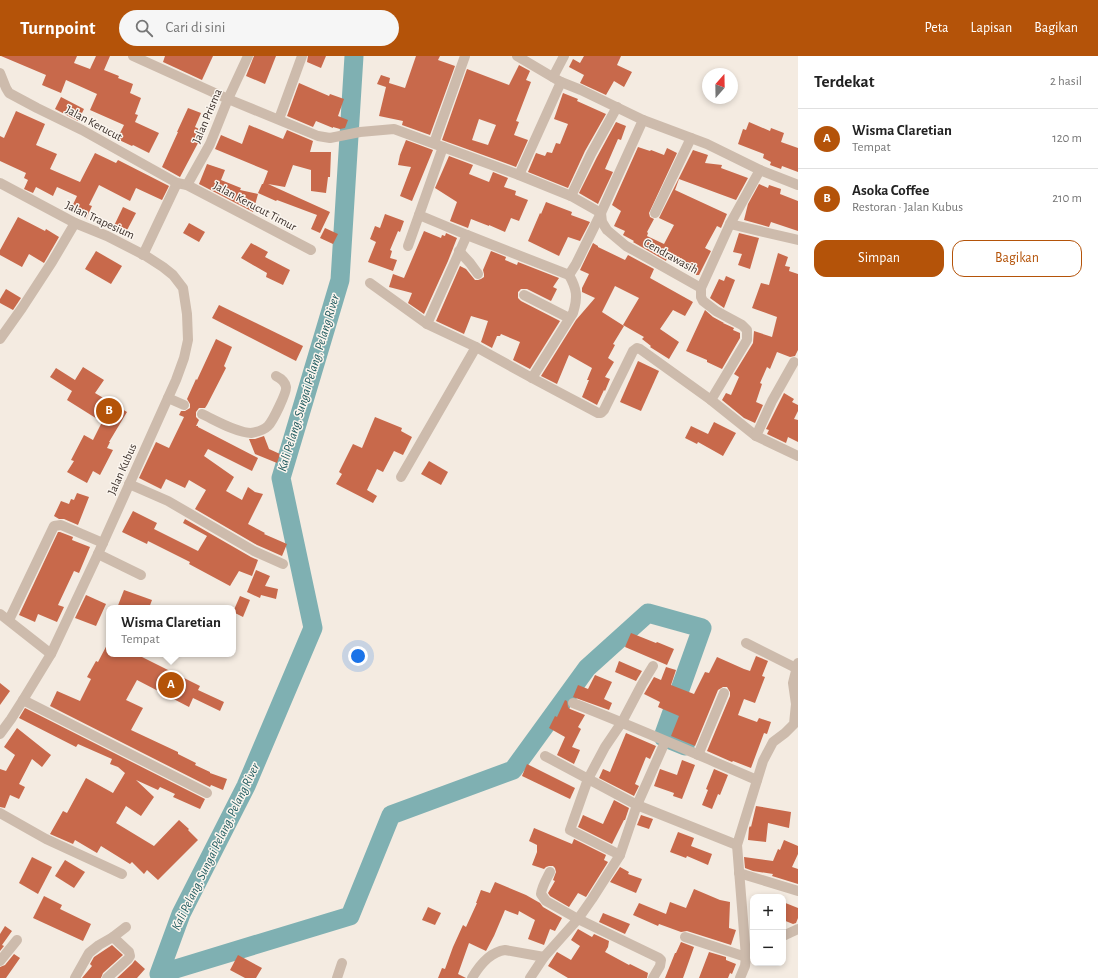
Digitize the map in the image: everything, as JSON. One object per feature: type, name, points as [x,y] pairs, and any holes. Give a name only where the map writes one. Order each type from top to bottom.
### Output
[{"type":"street","points":[[133,56],[228,99],[318,136],[330,138],[360,132],[394,129],[519,175],[571,196],[601,213]]},
{"type":"street","name":"Jalan Prisma","points":[[143,255],[163,211],[210,144],[228,99],[248,56]]},
{"type":"street","points":[[279,119],[302,56]]},
{"type":"street","points":[[408,246],[419,215],[464,56]]},
{"type":"street","points":[[517,56],[557,79],[643,120],[707,144],[760,170],[798,185]]},
{"type":"street","points":[[519,175],[557,79],[564,56]]},
{"type":"street","name":"Jalan Kerucut","points":[[0,73],[9,92],[182,184]]},
{"type":"street","points":[[571,196],[591,154],[617,107]]},
{"type":"street","points":[[569,275],[601,213],[643,120]]},
{"type":"street","points":[[655,213],[692,138]]},
{"type":"street","points":[[701,288],[730,224],[760,170]]},
{"type":"street","name":"Jalan Trapesium","points":[[0,183],[75,223],[107,236],[163,266],[173,275],[183,288]]},
{"type":"street","name":"Jalan Kerucut Timur","points":[[182,184],[311,250]]},
{"type":"street","name":"Cendrawasih","points":[[601,213],[602,222],[607,230],[626,246],[701,288],[701,297],[703,301],[748,330],[747,340],[711,400]]},
{"type":"street","points":[[419,215],[569,275],[576,288],[573,313],[532,378]]},
{"type":"street","points":[[0,339],[4,326],[22,308],[75,223]]},
{"type":"street","points":[[730,224],[798,240]]},
{"type":"street","points":[[427,324],[467,235]]},
{"type":"street","points":[[459,251],[478,274]]},
{"type":"street","points":[[370,283],[427,324],[476,347],[594,411],[601,413],[604,410],[633,351],[637,348],[640,349],[711,400],[756,436],[798,456]]},
{"type":"street","name":"Jalan Kubus","points":[[0,734],[11,719],[51,654],[98,554],[176,380],[184,358],[188,340],[187,314],[183,288]]},
{"type":"street","points":[[524,295],[569,318]]},
{"type":"street","points":[[401,477],[476,347]]},
{"type":"street","points":[[756,436],[772,401],[794,362]]},
{"type":"street","points":[[202,414],[242,432],[253,433],[262,430],[272,421],[286,391],[285,384],[281,378],[276,376]]},
{"type":"street","points":[[168,398],[184,405]]},
{"type":"street","points":[[129,484],[168,501],[254,551],[283,564]]},
{"type":"street","points":[[9,620],[54,526],[60,525],[103,543]]},
{"type":"street","points":[[98,554],[141,574]]},
{"type":"street","points":[[0,614],[51,654]]},
{"type":"street","points":[[740,978],[749,955],[737,846],[763,761],[773,742],[796,725],[796,704],[793,683],[797,666],[746,643]]},
{"type":"street","points":[[620,855],[570,830],[588,779],[605,747],[622,722],[653,666]]},
{"type":"street","points":[[698,755],[724,693]]},
{"type":"street","points":[[23,700],[207,793]]},
{"type":"street","points":[[573,703],[622,722],[665,742],[757,780]]},
{"type":"street","points":[[530,978],[544,957],[578,919],[620,855],[637,805],[665,742]]},
{"type":"street","points":[[545,756],[637,805],[737,846]]},
{"type":"street","points":[[0,813],[46,839],[122,874]]},
{"type":"street","points":[[550,872],[543,887],[542,894],[546,901],[578,919],[661,960],[654,978]]},
{"type":"street","points":[[739,873],[798,892]]},
{"type":"street","points":[[75,978],[89,953],[126,927]]},
{"type":"street","points":[[786,935],[798,929]]},
{"type":"street","points":[[108,978],[130,956],[129,952],[113,937]]},
{"type":"street","points":[[685,937],[749,955]]},
{"type":"street","points":[[0,961],[17,940]]},
{"type":"street","points":[[472,978],[488,958],[494,953],[500,951],[505,950],[544,957]]},
{"type":"street","points":[[337,978],[342,963]]},
{"type":"building","points":[[1,56],[77,56],[74,63],[90,69],[96,56],[110,56],[104,70],[133,84],[130,93],[141,98],[135,114],[138,115],[135,122],[159,133],[149,153],[117,139],[124,125],[90,110],[97,94],[66,80],[61,93],[42,85],[46,75]]},
{"type":"building","points":[[165,56],[213,56],[202,80],[163,62]]},
{"type":"building","points":[[254,56],[276,56],[265,84],[246,76]]},
{"type":"building","points":[[308,56],[326,56],[321,68],[307,62]]},
{"type":"building","points":[[416,56],[440,56],[438,60],[455,66],[430,135],[402,125],[403,121],[379,116],[386,87],[377,84],[381,75],[390,78],[389,83],[405,88]]},
{"type":"building","points":[[584,56],[621,56],[617,65],[632,72],[624,87],[614,81],[606,95],[580,83],[584,75],[569,67],[573,59],[580,63]]},
{"type":"building","points":[[519,65],[530,71],[526,80],[531,82],[516,121],[519,122],[514,135],[528,140],[516,167],[442,140],[467,69],[509,85]],"holes":[[[479,119],[496,125],[488,145],[472,140]]]},
{"type":"building","points":[[299,83],[329,96],[330,94],[344,99],[338,116],[348,120],[345,128],[333,128],[316,121],[313,127],[287,116]]},
{"type":"building","points":[[563,93],[606,114],[585,151],[568,188],[528,172],[536,153],[545,156],[547,152],[552,153],[556,143],[560,144],[568,124],[554,119]]},
{"type":"building","points":[[61,97],[84,109],[78,121],[55,109]]},
{"type":"building","points":[[188,108],[201,113],[195,127],[199,129],[193,141],[198,143],[180,177],[162,167]]},
{"type":"building","points":[[16,111],[45,124],[36,145],[57,154],[50,169],[80,182],[95,153],[116,163],[118,160],[169,186],[162,200],[136,188],[130,201],[99,185],[89,205],[92,206],[86,219],[70,211],[77,196],[57,187],[53,196],[36,187],[33,193],[24,189],[28,180],[24,178],[26,173],[0,161],[0,136],[4,138]]},
{"type":"building","points":[[616,122],[626,126],[621,140],[618,139],[605,169],[613,172],[598,204],[579,193]]},
{"type":"building","points":[[749,122],[770,131],[771,128],[784,133],[781,142],[798,148],[798,172],[782,166],[781,169],[770,165],[771,162],[763,158],[764,154],[738,144],[743,129],[746,130]]},
{"type":"building","points":[[249,125],[283,139],[287,130],[313,141],[310,152],[331,152],[330,177],[328,177],[326,193],[311,191],[311,170],[293,165],[285,187],[268,184],[330,212],[320,233],[311,229],[317,215],[277,200],[276,201],[258,193],[268,171],[215,149],[221,135],[242,144]]},
{"type":"building","points":[[406,140],[433,150],[412,201],[400,196],[411,167],[398,165]]},
{"type":"building","points":[[638,147],[664,155],[667,148],[677,153],[649,213],[650,217],[654,219],[647,232],[647,236],[664,244],[674,225],[659,218],[693,150],[708,155],[705,163],[722,165],[721,168],[748,178],[736,200],[679,179],[675,190],[727,214],[721,228],[717,226],[705,248],[711,251],[699,275],[696,275],[667,258],[666,261],[633,242],[634,241],[623,235],[625,231],[614,226],[621,211],[612,205]]},
{"type":"building","points":[[449,156],[473,165],[469,174],[489,182],[493,172],[508,178],[504,187],[516,191],[515,195],[528,200],[519,221],[511,218],[505,232],[471,219],[468,228],[450,221],[457,202],[435,188]]},
{"type":"building","points":[[207,164],[225,170],[221,180],[241,188],[240,190],[258,194],[253,212],[199,184]]},
{"type":"building","points":[[759,184],[768,188],[769,185],[781,189],[780,194],[798,201],[798,231],[771,222],[769,227],[744,220],[748,204]]},
{"type":"building","points":[[546,202],[572,212],[571,215],[590,222],[580,241],[568,237],[559,256],[528,241]]},
{"type":"building","points":[[123,207],[136,213],[124,236],[112,230]]},
{"type":"building","points":[[385,214],[404,221],[390,250],[392,251],[390,258],[397,260],[393,271],[368,262],[376,242],[370,239],[375,226],[380,228]]},
{"type":"building","points":[[18,217],[45,231],[46,229],[59,237],[44,263],[29,254],[22,267],[0,255],[0,250]]},
{"type":"building","points":[[189,223],[205,232],[199,242],[183,233]]},
{"type":"building","points":[[325,228],[338,234],[333,244],[320,238]]},
{"type":"building","points":[[424,231],[441,238],[442,235],[445,236],[446,233],[457,238],[424,314],[408,303],[412,293],[389,287],[393,274],[404,278]]},
{"type":"building","points":[[739,233],[759,238],[750,269],[738,265],[742,254],[733,252]]},
{"type":"building","points":[[251,243],[268,252],[265,257],[290,270],[283,285],[266,277],[267,273],[241,258]]},
{"type":"building","points":[[593,243],[625,260],[628,255],[654,269],[650,278],[693,302],[685,316],[673,310],[660,329],[679,342],[669,359],[650,347],[651,346],[642,339],[644,337],[623,325],[639,298],[615,286],[602,312],[624,326],[613,344],[615,345],[608,358],[614,362],[605,377],[610,379],[597,405],[582,397],[592,368],[569,355],[557,384],[541,376],[576,320],[595,298],[582,292],[582,288],[589,274],[580,270]]},
{"type":"building","points":[[96,251],[122,266],[111,284],[85,269]]},
{"type":"building","points":[[491,251],[506,257],[505,260],[517,265],[518,262],[559,278],[553,287],[557,289],[551,301],[527,289],[521,289],[518,292],[518,298],[521,301],[560,321],[530,369],[513,360],[520,342],[501,334],[500,336],[497,336],[492,348],[481,342],[488,321],[471,316],[464,334],[436,321],[460,266],[466,269],[475,280],[481,279],[484,277],[483,270]]},
{"type":"building","points":[[778,253],[788,257],[785,266],[790,267],[789,271],[798,274],[798,350],[795,356],[790,357],[777,352],[770,369],[767,367],[760,383],[762,384],[756,402],[763,405],[755,423],[744,418],[722,400],[726,393],[731,395],[739,377],[734,374],[753,343],[754,331],[772,337],[777,317],[752,308],[761,283],[769,285]]},
{"type":"building","points":[[726,276],[735,280],[724,308],[710,298],[719,279],[724,281]]},
{"type":"building","points":[[6,289],[21,298],[13,310],[0,303],[0,299]]},
{"type":"building","points":[[219,305],[303,346],[296,361],[212,318]]},
{"type":"building","points":[[705,310],[713,317],[734,328],[733,330],[740,333],[740,338],[722,369],[707,362],[707,360],[686,351]]},
{"type":"building","points":[[216,339],[232,347],[224,366],[226,368],[207,405],[205,408],[199,408],[196,412],[196,417],[199,420],[196,426],[258,458],[252,471],[208,449],[204,456],[234,477],[226,491],[242,500],[248,487],[255,492],[263,494],[248,524],[265,533],[264,534],[287,544],[282,556],[257,545],[195,509],[206,490],[189,480],[185,488],[166,479],[161,489],[139,478],[156,442],[169,448],[184,417],[179,415],[181,411],[185,411],[190,408],[190,404],[187,399]]},
{"type":"building","points":[[638,361],[659,371],[641,411],[620,402]]},
{"type":"building","points":[[83,367],[104,380],[95,393],[127,412],[109,442],[107,448],[113,450],[100,475],[93,471],[87,483],[67,472],[74,461],[71,460],[84,435],[93,440],[102,422],[67,400],[72,391],[50,377],[56,368],[75,380]]},
{"type":"building","points":[[784,393],[794,399],[792,402],[798,405],[798,411],[794,419],[798,420],[798,442],[788,437],[786,443],[767,434],[769,430],[766,429]]},
{"type":"building","points":[[375,417],[402,428],[401,431],[412,437],[403,455],[394,451],[383,472],[377,469],[367,490],[377,496],[373,503],[336,484],[342,474],[339,472],[353,444],[362,448]]},
{"type":"building","points":[[714,422],[736,433],[723,456],[698,442],[697,444],[685,438],[691,426],[708,434]]},
{"type":"building","points":[[264,436],[269,449],[280,454],[277,463],[255,454],[249,439]]},
{"type":"building","points":[[429,461],[448,472],[441,485],[421,474]]},
{"type":"building","points":[[77,493],[89,497],[78,525],[54,516],[61,501],[69,504],[71,499],[74,500]]},
{"type":"building","points":[[133,511],[157,523],[154,529],[198,551],[207,536],[183,523],[185,519],[258,560],[252,576],[239,571],[230,586],[189,564],[190,562],[148,541],[147,544],[122,532]]},
{"type":"building","points":[[58,532],[73,537],[72,540],[90,547],[79,573],[74,571],[58,605],[64,607],[57,622],[38,614],[35,622],[19,615]]},
{"type":"building","points":[[256,570],[270,576],[265,586],[278,589],[276,599],[261,595],[260,598],[247,592]]},
{"type":"building","points":[[124,590],[152,600],[150,605],[118,605]]},
{"type":"building","points":[[86,595],[106,604],[96,626],[75,618]]},
{"type":"building","points":[[240,596],[250,600],[243,617],[236,614],[236,605]]},
{"type":"building","points":[[631,633],[674,649],[667,665],[625,647]]},
{"type":"building","points":[[106,647],[106,657],[142,657],[200,686],[198,690],[224,702],[220,711],[193,698],[189,707],[137,680],[126,700],[143,708],[131,730],[178,752],[178,754],[196,763],[195,765],[210,773],[227,779],[223,790],[211,785],[210,787],[50,706],[57,691],[80,701],[91,679],[87,677],[96,661],[98,662]]},
{"type":"building","points":[[756,656],[768,661],[762,676],[765,677],[755,703],[744,699],[738,715],[757,722],[759,718],[771,722],[767,734],[764,733],[751,768],[733,761],[732,762],[707,751],[730,696],[730,692],[727,687],[723,687],[718,690],[695,746],[671,736],[679,716],[658,707],[660,702],[644,694],[654,677],[661,680],[666,667],[676,670],[671,685],[694,694],[705,672],[709,673],[717,657],[750,671]]},
{"type":"building","points":[[619,661],[642,671],[636,681],[615,672]]},
{"type":"building","points":[[595,675],[612,682],[604,699],[612,703],[609,710],[573,697],[578,685],[588,689]]},
{"type":"building","points":[[0,683],[10,691],[0,705]]},
{"type":"building","points":[[565,700],[567,701],[570,709],[585,715],[578,727],[581,729],[572,747],[580,750],[574,764],[557,755],[565,737],[549,728],[555,716],[557,717]]},
{"type":"building","points":[[25,708],[205,799],[200,809],[173,797],[175,794],[160,787],[158,790],[136,780],[154,797],[141,816],[126,806],[116,823],[154,846],[179,820],[198,840],[158,880],[147,870],[144,874],[132,862],[130,864],[101,846],[97,853],[75,840],[73,844],[50,834],[63,811],[67,813],[86,778],[113,793],[125,773],[118,767],[110,764],[112,759],[78,744],[76,747],[19,718]]},
{"type":"building","points":[[17,728],[51,755],[42,767],[32,759],[19,784],[25,787],[19,799],[10,795],[5,808],[0,807],[0,769],[6,771],[15,755],[4,747]]},
{"type":"building","points":[[626,733],[656,746],[650,759],[646,757],[635,784],[639,786],[634,796],[599,778],[603,769],[610,772]]},
{"type":"building","points":[[682,760],[695,765],[682,799],[673,796],[674,793],[654,786],[660,769],[677,775]]},
{"type":"building","points":[[527,764],[575,788],[570,799],[522,776]]},
{"type":"building","points":[[714,769],[728,775],[720,795],[718,794],[712,809],[702,805],[708,790],[706,789]]},
{"type":"building","points":[[614,800],[629,808],[625,820],[612,844],[578,827],[583,815],[603,824]]},
{"type":"building","points":[[756,806],[791,812],[789,828],[768,823],[766,842],[748,840],[749,828],[750,826],[751,827]]},
{"type":"building","points":[[641,815],[653,819],[649,829],[637,825]]},
{"type":"building","points":[[534,828],[572,844],[574,839],[606,855],[604,860],[608,862],[586,897],[578,893],[569,907],[550,896],[548,893],[555,881],[553,880],[556,872],[555,868],[553,866],[549,866],[544,869],[532,865],[537,852],[537,845],[529,841]]},
{"type":"building","points":[[678,832],[694,838],[691,846],[712,854],[708,865],[687,856],[686,858],[670,852]]},
{"type":"building","points":[[784,840],[798,846],[798,854],[792,867],[798,869],[798,884],[772,876],[773,874],[753,871],[745,868],[744,857],[773,861]]},
{"type":"building","points":[[32,857],[52,867],[38,894],[19,883]]},
{"type":"building","points":[[65,860],[85,872],[74,888],[55,876]]},
{"type":"building","points":[[620,867],[629,872],[628,874],[642,879],[636,893],[610,882]]},
{"type":"building","points":[[495,882],[526,895],[562,918],[555,931],[550,929],[544,945],[528,939],[535,920],[519,911],[518,915],[505,910],[486,951],[469,943],[458,974],[466,978],[438,978],[442,968],[445,969],[463,925],[466,927],[481,890],[490,893]]},
{"type":"building","points":[[694,889],[720,900],[730,902],[729,928],[736,930],[731,945],[687,931],[681,932],[659,924],[658,926],[633,915],[639,903],[666,914],[670,902],[686,908]]},
{"type":"building","points":[[44,896],[62,905],[60,909],[91,924],[83,941],[33,918]]},
{"type":"building","points":[[786,903],[798,908],[798,918],[796,923],[793,924],[786,921]]},
{"type":"building","points":[[428,907],[441,913],[435,925],[422,920]]},
{"type":"building","points":[[603,913],[630,924],[625,934],[599,922]]},
{"type":"building","points":[[5,926],[12,931],[2,945],[4,946],[0,951],[0,934]]},
{"type":"building","points":[[578,929],[592,937],[594,934],[609,941],[605,952],[648,973],[647,978],[568,978],[548,966],[557,952],[571,960],[580,946],[571,940]]},
{"type":"building","points":[[681,942],[694,947],[683,978],[665,978],[675,953]]},
{"type":"building","points":[[112,945],[123,955],[103,973],[101,978],[82,978],[92,966],[90,964],[94,957]]},
{"type":"building","points":[[709,952],[726,957],[726,960],[736,964],[732,974],[730,973],[728,978],[699,978]]},
{"type":"building","points":[[14,954],[20,958],[6,978],[0,978],[0,967],[5,965]]},
{"type":"building","points":[[238,955],[262,968],[256,978],[245,978],[230,970]]},
{"type":"building","points":[[135,960],[145,969],[137,978],[117,978],[132,964]]},
{"type":"waterway","name":"Kali Pelang, Sungai Pelang, Pelang River","points":[[354,56],[340,280],[281,478],[313,628],[246,786],[181,914],[159,974],[350,916],[391,815],[513,770],[587,668],[648,613],[702,628],[663,737],[685,746]]},
{"type":"place","name":"Asoka Coffee","points":[[109,411]]},
{"type":"place","name":"Wisma Claretian","points":[[171,685]]}]
